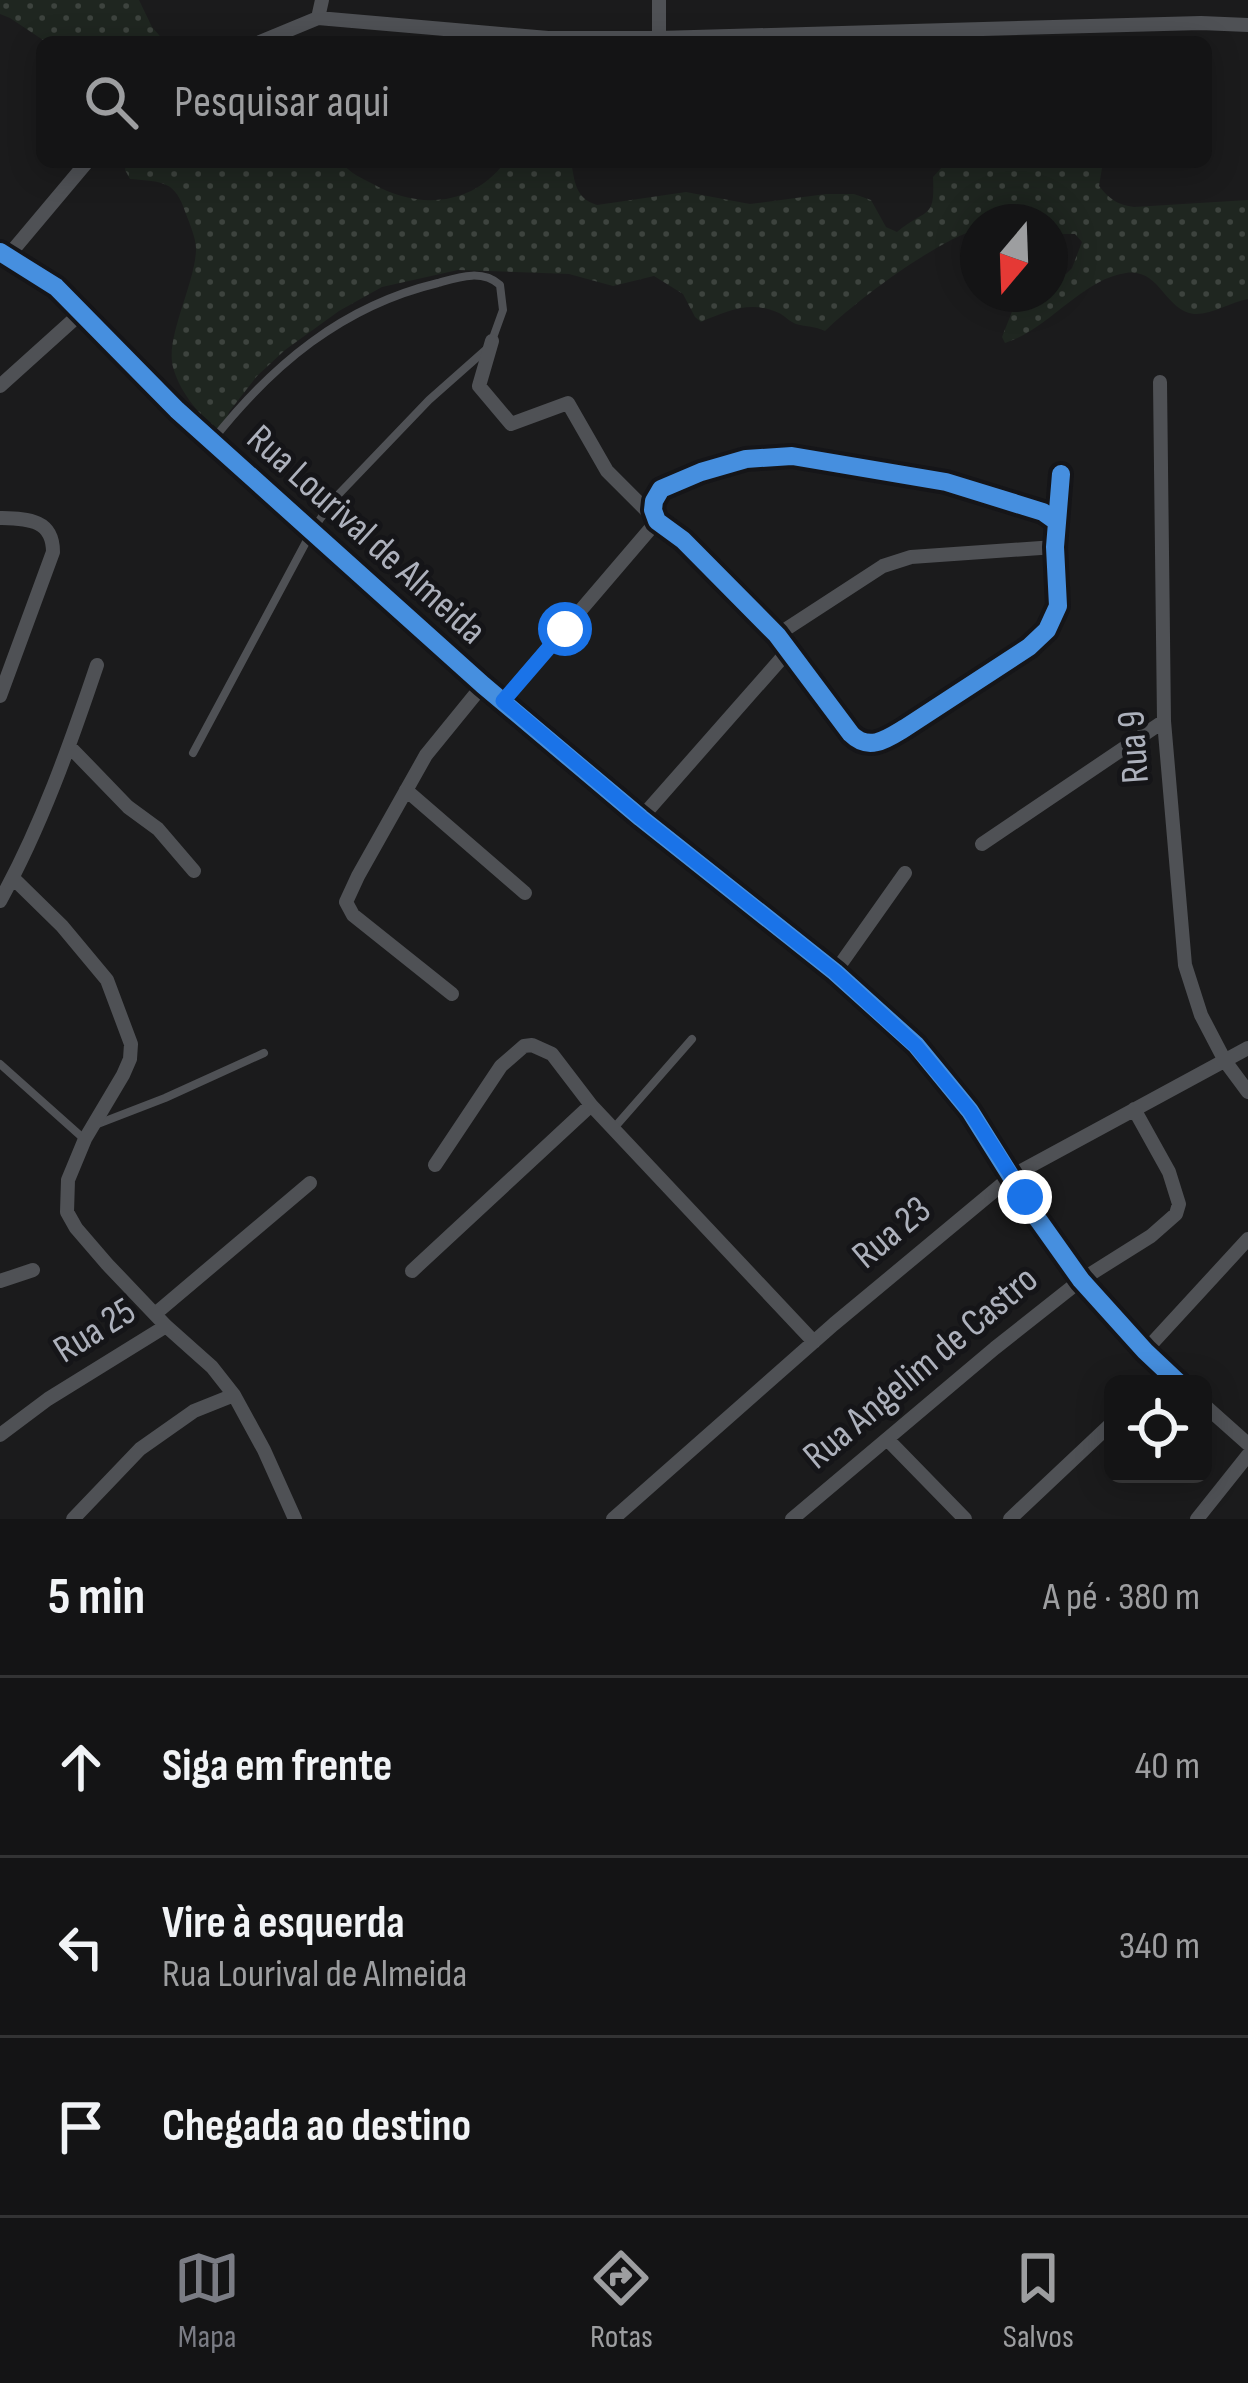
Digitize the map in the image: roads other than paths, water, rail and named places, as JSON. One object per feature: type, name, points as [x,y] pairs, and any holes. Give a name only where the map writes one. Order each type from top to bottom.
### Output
[{"type":"street","points":[[318,18],[322,0]]},
{"type":"street","points":[[659,0],[659,36]]},
{"type":"street","points":[[274,36],[318,18],[516,36]]},
{"type":"street","points":[[727,36],[1201,22],[1248,25]]},
{"type":"street","points":[[4,254],[82,168]]},
{"type":"street","name":"Rua Lourival de Almeida","points":[[4,254],[56,287],[177,410],[483,685],[835,972],[916,1046],[970,1111],[1081,1280],[1170,1375]]},
{"type":"street","points":[[0,386],[81,313]]},
{"type":"street","points":[[492,341],[479,386],[511,424],[568,403],[607,471],[777,635],[859,742],[866,744],[885,740],[1048,630],[1058,606],[1055,547],[1061,474]]},
{"type":"street","name":"Rua 9","points":[[1160,382],[1164,722],[1186,965],[1201,1015],[1248,1092]]},
{"type":"street","points":[[657,521],[654,500],[670,484],[746,459],[792,456],[946,482],[1043,512],[1057,522]]},
{"type":"street","points":[[0,518],[41,524],[53,538],[53,552],[0,695]]},
{"type":"street","points":[[503,701],[657,521]]},
{"type":"street","points":[[777,635],[883,566],[911,556],[1055,547]]},
{"type":"street","points":[[641,818],[788,651]]},
{"type":"street","points":[[0,901],[69,746],[97,665]]},
{"type":"street","points":[[452,994],[353,915],[346,902],[426,755],[483,685]]},
{"type":"street","points":[[982,844],[1164,722]]},
{"type":"street","points":[[69,746],[128,807],[158,829],[194,871]]},
{"type":"street","points":[[406,790],[525,893]]},
{"type":"street","points":[[835,972],[905,873]]},
{"type":"street","points":[[13,878],[62,926],[106,980],[130,1044],[123,1075],[89,1132],[68,1180],[68,1212],[76,1228],[234,1395],[295,1519]]},
{"type":"street","points":[[435,1165],[501,1066],[524,1046],[552,1054],[613,1130],[814,1342]]},
{"type":"street","name":"Rua 23","points":[[614,1519],[1012,1176],[1248,1048]]},
{"type":"street","points":[[412,1271],[591,1105]]},
{"type":"street","name":"Rua Angelim de Castro","points":[[792,1519],[994,1348],[1081,1280],[1166,1224],[1178,1208],[1178,1196],[1134,1109]]},
{"type":"street","name":"Rua 25","points":[[0,1435],[161,1320],[310,1183]]},
{"type":"street","points":[[1145,1351],[1248,1239]]},
{"type":"street","points":[[0,1281],[33,1270]]},
{"type":"street","points":[[1164,1375],[1167,1372]]},
{"type":"street","points":[[73,1519],[140,1449],[194,1411],[234,1395]]},
{"type":"street","points":[[1212,1412],[1248,1444]]},
{"type":"street","points":[[1010,1519],[1104,1431]]},
{"type":"street","points":[[889,1440],[965,1519]]},
{"type":"street","points":[[1197,1519],[1248,1455]]},
{"type":"street","points":[[633,1500],[634,1519]]},
{"type":"lane","points":[[193,753],[313,530],[336,497],[492,341],[503,298],[500,285],[483,275],[459,277],[367,306],[338,322],[252,394],[212,441]]},
{"type":"lane","points":[[613,1130],[692,1039]]},
{"type":"lane","points":[[0,1064],[89,1132],[264,1053]]}]
